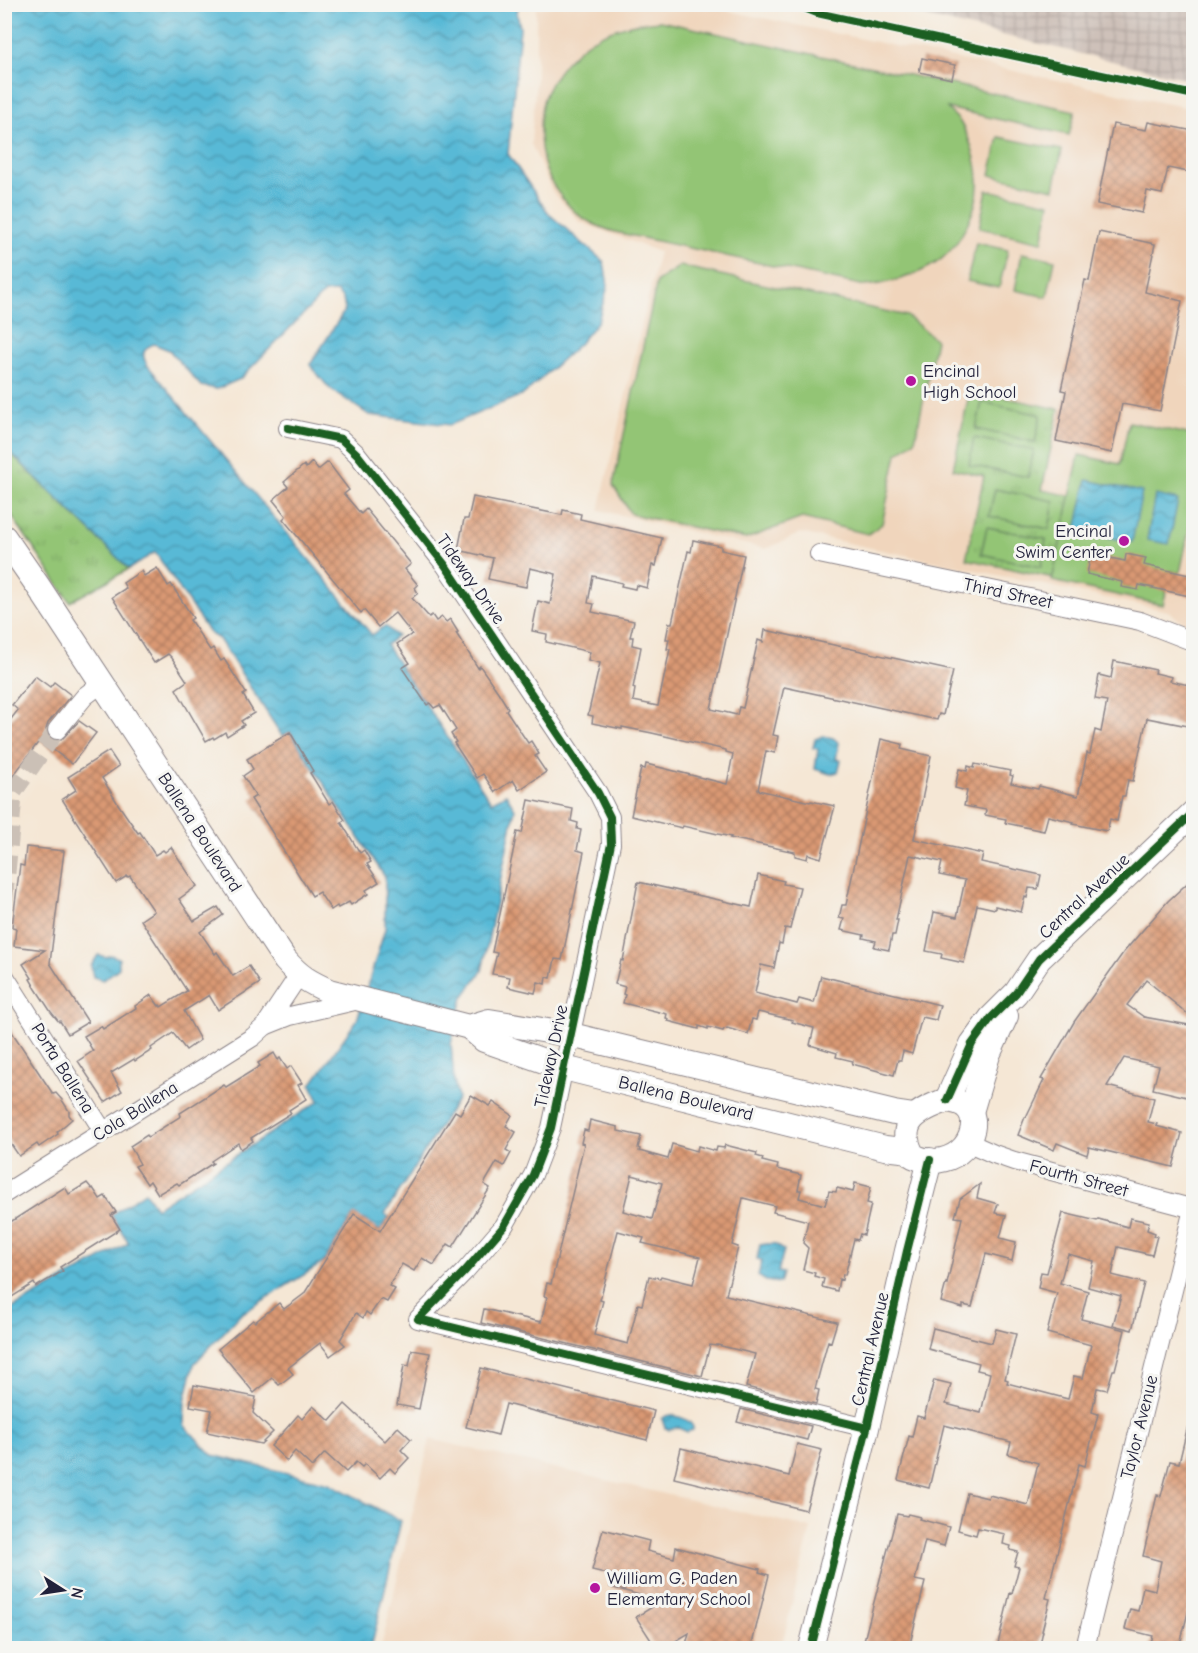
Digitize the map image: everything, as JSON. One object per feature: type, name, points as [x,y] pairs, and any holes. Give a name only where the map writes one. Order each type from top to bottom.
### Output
[{"type":"street","name":"Tideway Drive","points":[[288,428],[341,439],[357,454],[445,565],[598,793],[610,817],[611,844],[551,1128],[533,1175],[504,1226],[465,1271],[418,1319],[867,1428]]},
{"type":"street","name":"Ballena Boulevard","points":[[4,537],[279,952],[299,975],[329,991],[469,1027],[484,1040],[564,1068],[920,1156]]},
{"type":"street","name":"Third Street","points":[[819,554],[1140,621],[1194,644]]},
{"type":"street","points":[[57,730],[85,696],[102,682]]},
{"type":"street","name":"Central Avenue","points":[[971,1112],[988,1055],[1016,993],[1040,959],[1194,812]]},
{"type":"street","name":"Porta Ballena","points":[[4,975],[103,1131]]},
{"type":"street","name":"Cola Ballena","points":[[4,1194],[253,1036],[265,1026],[299,975]]},
{"type":"street","name":"Central Avenue","points":[[947,1100],[972,1044],[991,1017],[1016,993]]},
{"type":"street","name":"Cola Ballena","points":[[265,1026],[308,1011],[360,1000]]},
{"type":"street","name":"Ballena Boulevard","points":[[469,1027],[489,1021],[571,1035],[914,1116]]},
{"type":"street","points":[[947,1100],[963,1104],[971,1112],[973,1122],[967,1142],[960,1151],[950,1157],[936,1161],[920,1156],[906,1144],[907,1130],[914,1116],[926,1108],[947,1100]]},
{"type":"street","name":"Fourth Street","points":[[967,1142],[1014,1161],[1193,1207]]},
{"type":"street","name":"Central Avenue","points":[[811,1648],[867,1428],[920,1156]]},
{"type":"street","name":"Taylor Avenue","points":[[1085,1648],[1193,1207]]},
{"type":"shaded area","name":"Encinal High School","points":[[565,4],[701,5],[1193,109],[1193,630],[1168,611],[801,533],[766,549],[599,510],[659,252],[580,222],[552,191],[531,144],[536,77],[536,8]]},
{"type":"shaded area","points":[[876,5],[1193,5],[1193,85],[1192,80]]},
{"type":"shaded area","name":"William G. Paden Elementary School","points":[[430,1439],[811,1528],[781,1648],[381,1648]]},
{"type":"green space","points":[[660,21],[1075,111],[1069,135],[947,108],[960,122],[972,149],[978,179],[976,202],[953,248],[936,263],[911,276],[893,281],[865,286],[615,232],[592,223],[576,213],[560,195],[551,180],[546,170],[541,142],[540,121],[543,101],[559,71],[585,45],[615,29]]},
{"type":"green space","points":[[999,137],[1062,150],[1054,189],[990,175]]},
{"type":"green space","points":[[987,190],[1050,203],[1042,242],[979,228]]},
{"type":"green space","points":[[976,243],[1008,250],[999,288],[967,281]]},
{"type":"green space","points":[[1022,253],[1055,260],[1047,297],[1015,290]]},
{"type":"green space","points":[[680,266],[907,316],[936,340],[915,440],[897,454],[882,524],[868,534],[802,518],[746,539],[631,514],[613,485],[657,281]]},
{"type":"green space","points":[[970,390],[1059,409],[1042,490],[1072,496],[1054,578],[966,559],[984,476],[953,469]]},
{"type":"green space","points":[[982,402],[1041,415],[1035,442],[976,429]]},
{"type":"green space","name":"Encinal Swim Center","points":[[1129,422],[1193,435],[1193,511],[1180,573],[1171,571],[1163,605],[1052,581],[1079,455],[1120,464]]},
{"type":"green space","points":[[974,438],[1034,450],[1028,477],[969,465]]},
{"type":"green space","points":[[4,447],[129,569],[70,602],[5,506]]},
{"type":"green space","points":[[995,489],[1054,501],[1049,529],[989,516]]},
{"type":"green space","points":[[987,527],[1046,539],[1041,567],[981,554]]},
{"type":"water","points":[[5,5],[519,5],[517,12],[520,28],[508,154],[549,214],[604,262],[608,286],[598,321],[579,344],[524,394],[450,425],[369,415],[329,388],[310,365],[345,310],[343,299],[336,292],[324,293],[240,379],[217,389],[201,386],[169,350],[154,344],[144,353],[148,366],[372,635],[385,626],[397,636],[386,645],[491,802],[506,794],[515,809],[482,971],[463,997],[451,1044],[458,1098],[385,1214],[389,1217],[380,1231],[354,1214],[323,1263],[241,1314],[194,1364],[185,1401],[184,1425],[212,1455],[329,1483],[401,1521],[371,1648],[5,1648],[4,1313],[129,1243],[111,1215],[145,1192],[156,1208],[319,1101],[311,1085],[357,1020],[385,929],[385,877],[290,732],[282,736],[219,639],[209,633],[155,552],[129,569],[5,447]]},
{"type":"water","name":"Encinal Swim Center","points":[[1087,480],[1142,492],[1132,542],[1076,530]]},
{"type":"water","points":[[1155,495],[1178,500],[1169,544],[1147,540]]},
{"type":"water","points":[[823,736],[833,738],[839,743],[836,759],[841,760],[838,772],[830,774],[815,769],[818,749],[813,748],[815,739]]},
{"type":"water","points":[[98,955],[106,957],[111,955],[119,958],[119,968],[103,980],[93,977],[91,966]]},
{"type":"water","points":[[774,1244],[784,1250],[778,1272],[783,1273],[780,1283],[766,1281],[758,1276],[762,1260],[757,1259],[760,1245]]},
{"type":"water","points":[[672,1415],[687,1420],[693,1430],[687,1432],[678,1427],[669,1430],[665,1428],[662,1419]]},
{"type":"building","points":[[922,58],[955,65],[952,79],[919,72]]},
{"type":"building","points":[[1148,122],[1194,131],[1194,173],[1168,168],[1162,194],[1147,191],[1142,213],[1097,204],[1113,124],[1146,130]]},
{"type":"building","points":[[1099,232],[1155,244],[1145,292],[1182,301],[1160,411],[1122,404],[1112,453],[1056,441],[1066,391],[1061,390],[1085,280],[1089,281]]},
{"type":"building","points":[[312,462],[318,470],[328,462],[349,490],[344,494],[361,514],[366,509],[411,564],[405,569],[418,585],[415,588],[418,593],[412,598],[429,617],[432,615],[436,621],[442,617],[446,622],[450,619],[478,668],[480,666],[498,692],[508,708],[506,710],[528,743],[531,741],[539,754],[535,756],[546,772],[519,790],[513,780],[495,792],[483,774],[477,778],[454,743],[456,742],[451,734],[456,730],[440,705],[434,708],[430,703],[427,705],[402,668],[410,663],[397,644],[412,634],[395,613],[378,627],[364,610],[361,613],[283,519],[286,516],[273,500],[288,487],[284,482],[304,465],[306,468]]},
{"type":"building","points":[[473,497],[562,515],[563,510],[581,514],[580,519],[662,538],[656,566],[652,565],[647,588],[636,585],[635,589],[621,586],[622,583],[593,576],[588,603],[594,604],[592,612],[634,621],[630,637],[633,637],[632,645],[641,647],[633,688],[635,689],[633,701],[658,706],[670,649],[667,649],[669,639],[666,639],[669,623],[672,623],[688,551],[691,552],[693,540],[721,546],[721,550],[744,555],[711,709],[737,715],[739,707],[743,708],[758,640],[763,642],[765,630],[953,671],[943,715],[939,714],[937,720],[784,687],[773,735],[778,736],[775,753],[766,751],[758,790],[835,806],[821,858],[808,854],[807,859],[795,856],[795,852],[631,816],[641,768],[645,769],[646,764],[727,784],[733,754],[726,750],[652,733],[592,723],[593,716],[588,715],[600,663],[588,660],[590,652],[546,642],[547,634],[532,631],[538,601],[550,604],[556,574],[530,568],[526,587],[488,579],[493,558],[458,550],[464,519],[468,519]]},
{"type":"building","points":[[1091,554],[1125,561],[1126,554],[1146,558],[1144,565],[1194,576],[1194,597],[1139,585],[1138,590],[1121,587],[1122,582],[1087,574]]},
{"type":"building","points":[[157,568],[168,586],[171,584],[193,618],[190,620],[210,650],[213,648],[221,661],[224,659],[246,693],[243,695],[254,713],[241,721],[244,725],[227,736],[225,732],[206,741],[176,689],[187,681],[172,658],[168,654],[154,663],[112,597],[126,588],[123,583],[141,571],[144,576]]},
{"type":"building","points":[[1114,661],[1156,670],[1155,673],[1172,677],[1170,681],[1194,686],[1194,720],[1189,719],[1188,726],[1147,718],[1133,781],[1128,780],[1117,821],[1110,819],[1107,831],[1048,816],[1044,831],[1005,823],[1006,819],[985,815],[986,810],[964,806],[967,791],[955,788],[959,769],[967,771],[968,766],[974,768],[975,764],[1011,771],[1010,775],[1013,776],[1011,783],[1038,789],[1039,786],[1078,796],[1087,753],[1090,754],[1095,730],[1101,732],[1107,701],[1095,699],[1099,675],[1111,678]]},
{"type":"building","points":[[35,676],[50,687],[54,682],[71,695],[48,723],[46,733],[49,738],[56,741],[61,740],[79,721],[96,733],[72,764],[40,740],[4,788],[4,728],[18,710],[12,705]]},
{"type":"building","points":[[290,732],[313,771],[310,773],[329,804],[333,801],[345,820],[341,822],[360,853],[364,850],[371,862],[367,864],[379,882],[366,890],[368,894],[351,905],[349,902],[331,910],[319,892],[312,896],[251,799],[256,796],[243,776],[253,769],[247,759]]},
{"type":"building","points":[[881,739],[902,744],[901,749],[931,756],[914,839],[983,854],[981,862],[1041,875],[1038,889],[1029,888],[1021,912],[995,906],[995,909],[977,905],[964,963],[941,958],[942,954],[926,951],[934,912],[957,917],[965,880],[939,875],[942,862],[910,855],[895,935],[892,935],[889,950],[874,947],[876,941],[863,938],[864,935],[841,930],[844,919],[839,918],[842,905],[846,905]]},
{"type":"building","points":[[109,751],[119,766],[102,778],[118,804],[155,855],[171,847],[197,886],[179,899],[194,921],[218,907],[223,915],[200,932],[233,976],[249,966],[260,983],[218,1010],[209,995],[184,1011],[200,1040],[186,1050],[173,1033],[135,1061],[134,1059],[111,1073],[122,1091],[105,1102],[78,1061],[93,1051],[84,1036],[101,1026],[103,1029],[136,1008],[135,1006],[151,995],[161,1007],[187,991],[141,920],[154,911],[130,876],[116,883],[62,799],[76,790],[68,777]]},
{"type":"building","points":[[529,800],[573,809],[571,821],[578,823],[577,829],[581,830],[577,850],[584,852],[562,960],[555,959],[551,978],[546,977],[545,984],[538,982],[535,993],[508,987],[510,977],[492,974],[497,953],[492,952],[517,832],[522,833]]},
{"type":"building","points":[[26,847],[64,851],[50,963],[88,1022],[68,1034],[36,989],[23,964],[45,950],[14,946],[16,928],[12,927],[20,865],[24,866]]},
{"type":"building","points":[[758,875],[800,887],[790,929],[785,928],[782,944],[779,943],[774,968],[761,965],[755,993],[797,1004],[799,999],[814,1003],[821,976],[940,1005],[936,1020],[922,1017],[912,1054],[903,1051],[894,1075],[852,1064],[853,1061],[836,1057],[837,1053],[810,1045],[814,1028],[792,1022],[793,1020],[758,1012],[756,1020],[752,1019],[748,1034],[727,1028],[723,1031],[699,1026],[699,1029],[668,1021],[667,1014],[623,1003],[625,987],[615,984],[621,960],[623,961],[638,882],[751,907]]},
{"type":"building","points":[[1194,877],[1194,1019],[1146,980],[1127,1005],[1144,1017],[1194,1026],[1194,1058],[1187,1097],[1153,1089],[1159,1066],[1124,1058],[1107,1086],[1154,1098],[1148,1122],[1182,1133],[1173,1167],[1089,1147],[1087,1155],[1057,1143],[1054,1150],[1018,1135],[1044,1080],[1041,1079],[1074,1022],[1123,953],[1168,901]]},
{"type":"building","points":[[4,1020],[53,1094],[56,1093],[62,1100],[72,1119],[57,1132],[58,1134],[39,1147],[37,1144],[19,1156],[4,1134]]},
{"type":"building","points":[[274,1053],[287,1069],[291,1066],[302,1083],[298,1085],[306,1099],[289,1110],[291,1113],[251,1138],[253,1141],[241,1149],[238,1143],[179,1185],[177,1183],[158,1194],[150,1181],[147,1184],[135,1166],[140,1164],[130,1146],[181,1116],[180,1113],[224,1085],[226,1087],[260,1066],[258,1063]]},
{"type":"building","points":[[471,1095],[490,1106],[493,1102],[512,1115],[506,1126],[516,1132],[506,1150],[511,1153],[504,1166],[497,1162],[484,1184],[490,1188],[453,1247],[448,1244],[434,1265],[422,1258],[414,1271],[402,1264],[389,1286],[395,1289],[387,1302],[381,1299],[370,1315],[366,1312],[363,1318],[356,1313],[340,1340],[345,1345],[330,1356],[320,1343],[288,1368],[293,1374],[279,1385],[272,1378],[254,1393],[218,1349],[253,1320],[255,1322],[279,1303],[284,1309],[304,1294],[354,1214],[380,1231],[455,1111],[460,1114]]},
{"type":"building","points":[[590,1120],[618,1127],[618,1131],[641,1136],[639,1151],[668,1159],[672,1144],[697,1151],[698,1146],[716,1151],[717,1147],[724,1148],[725,1145],[757,1153],[756,1156],[763,1158],[762,1161],[778,1165],[777,1169],[801,1175],[799,1198],[825,1205],[829,1191],[836,1192],[837,1188],[853,1192],[855,1183],[871,1187],[867,1203],[871,1204],[864,1235],[860,1234],[858,1240],[854,1239],[845,1275],[843,1274],[842,1280],[839,1279],[837,1291],[822,1287],[824,1279],[814,1276],[815,1273],[803,1270],[808,1248],[803,1243],[808,1221],[773,1212],[775,1206],[743,1198],[732,1245],[738,1247],[726,1295],[837,1322],[831,1342],[828,1341],[815,1389],[819,1390],[816,1404],[746,1387],[755,1354],[710,1345],[702,1376],[481,1323],[484,1309],[541,1322],[547,1297],[544,1296],[547,1283],[551,1284],[584,1144],[581,1143],[584,1130],[588,1131]],"holes":[[[632,1175],[662,1183],[652,1219],[623,1211]],[[618,1231],[644,1238],[642,1243],[700,1257],[693,1284],[661,1276],[660,1278],[649,1276],[642,1305],[638,1304],[628,1344],[594,1335],[603,1301],[600,1300]]]},
{"type":"building","points":[[87,1183],[100,1199],[105,1196],[116,1212],[111,1215],[120,1229],[60,1267],[63,1271],[36,1287],[34,1283],[4,1302],[4,1226],[65,1187],[69,1194]]},
{"type":"building","points":[[980,1184],[977,1198],[998,1204],[995,1213],[1006,1215],[1000,1238],[1016,1242],[1012,1261],[986,1254],[972,1307],[963,1305],[963,1308],[941,1302],[962,1218],[955,1217],[960,1199]]},
{"type":"building","points":[[1063,1213],[1128,1227],[1130,1218],[1149,1222],[1147,1230],[1157,1236],[1152,1255],[1118,1247],[1112,1275],[1144,1283],[1132,1330],[1113,1325],[1121,1296],[1088,1287],[1094,1261],[1068,1254],[1060,1283],[1088,1291],[1081,1319],[1125,1330],[1115,1370],[1113,1370],[1107,1390],[1097,1388],[1092,1412],[1098,1414],[1085,1466],[1079,1464],[1046,1598],[1050,1599],[1039,1648],[997,1648],[1010,1593],[1012,1594],[1019,1567],[1014,1566],[1018,1552],[1010,1550],[1011,1546],[1003,1544],[1005,1534],[978,1528],[976,1535],[958,1530],[967,1493],[988,1498],[989,1495],[1028,1505],[1038,1463],[1008,1454],[1011,1442],[944,1425],[929,1488],[898,1480],[909,1436],[912,1437],[917,1416],[924,1418],[934,1380],[951,1384],[946,1404],[981,1413],[990,1373],[977,1370],[979,1363],[928,1349],[933,1328],[992,1343],[996,1329],[1016,1334],[1005,1379],[1008,1380],[1007,1383],[1068,1399],[1074,1376],[1083,1378],[1091,1345],[1047,1333],[1057,1293],[1038,1288],[1041,1272],[1047,1273]]},
{"type":"building","points":[[412,1350],[430,1353],[419,1409],[397,1405],[404,1365],[409,1366]]},
{"type":"building","points":[[481,1368],[654,1411],[647,1440],[506,1404],[498,1435],[466,1427]]},
{"type":"building","points":[[194,1385],[256,1397],[253,1413],[273,1432],[261,1444],[207,1432],[212,1410],[190,1406]]},
{"type":"building","points":[[345,1404],[385,1441],[398,1427],[411,1439],[401,1450],[409,1458],[395,1473],[390,1468],[380,1478],[365,1464],[362,1467],[356,1462],[346,1472],[325,1453],[312,1467],[295,1451],[287,1461],[271,1446],[298,1415],[302,1419],[313,1406],[330,1421]]},
{"type":"building","points":[[741,1409],[811,1426],[807,1440],[737,1422]]},
{"type":"building","points":[[1188,1425],[1194,1426],[1194,1589],[1179,1648],[1149,1648],[1153,1636],[1125,1629],[1130,1609],[1138,1611],[1143,1587],[1155,1590],[1161,1561],[1143,1556],[1157,1495],[1161,1496],[1170,1461],[1179,1463]]},
{"type":"building","points":[[797,1444],[822,1450],[806,1510],[674,1478],[681,1448],[789,1476]]},
{"type":"building","points":[[897,1514],[920,1517],[919,1519],[949,1527],[944,1546],[925,1541],[915,1580],[925,1582],[909,1648],[862,1648]]},
{"type":"building","points":[[603,1529],[649,1541],[647,1551],[674,1558],[676,1547],[760,1569],[759,1572],[769,1575],[751,1648],[685,1648],[689,1633],[664,1648],[656,1648],[636,1617],[662,1601],[610,1587],[613,1575],[592,1570]]},
{"type":"tunnel","points":[[4,900],[14,791],[57,730]]},
{"type":"cycle path","points":[[794,4],[817,13],[1194,95]]},
{"type":"cycle path","points":[[288,428],[341,439],[357,454],[445,565],[598,793],[610,817],[611,844],[551,1128],[533,1175],[504,1226],[465,1271],[418,1319],[867,1428]]},
{"type":"cycle path","points":[[947,1100],[972,1044],[991,1018],[1016,993],[1039,959],[1194,812]]},
{"type":"cycle path","points":[[811,1648],[867,1428],[930,1160]]},
{"type":"place","name":"Encinal High School","points":[[911,381]]},
{"type":"place","name":"Encinal Swim Center","points":[[1124,541]]},
{"type":"place","name":"William G. Paden Elementary School","points":[[595,1588]]}]
